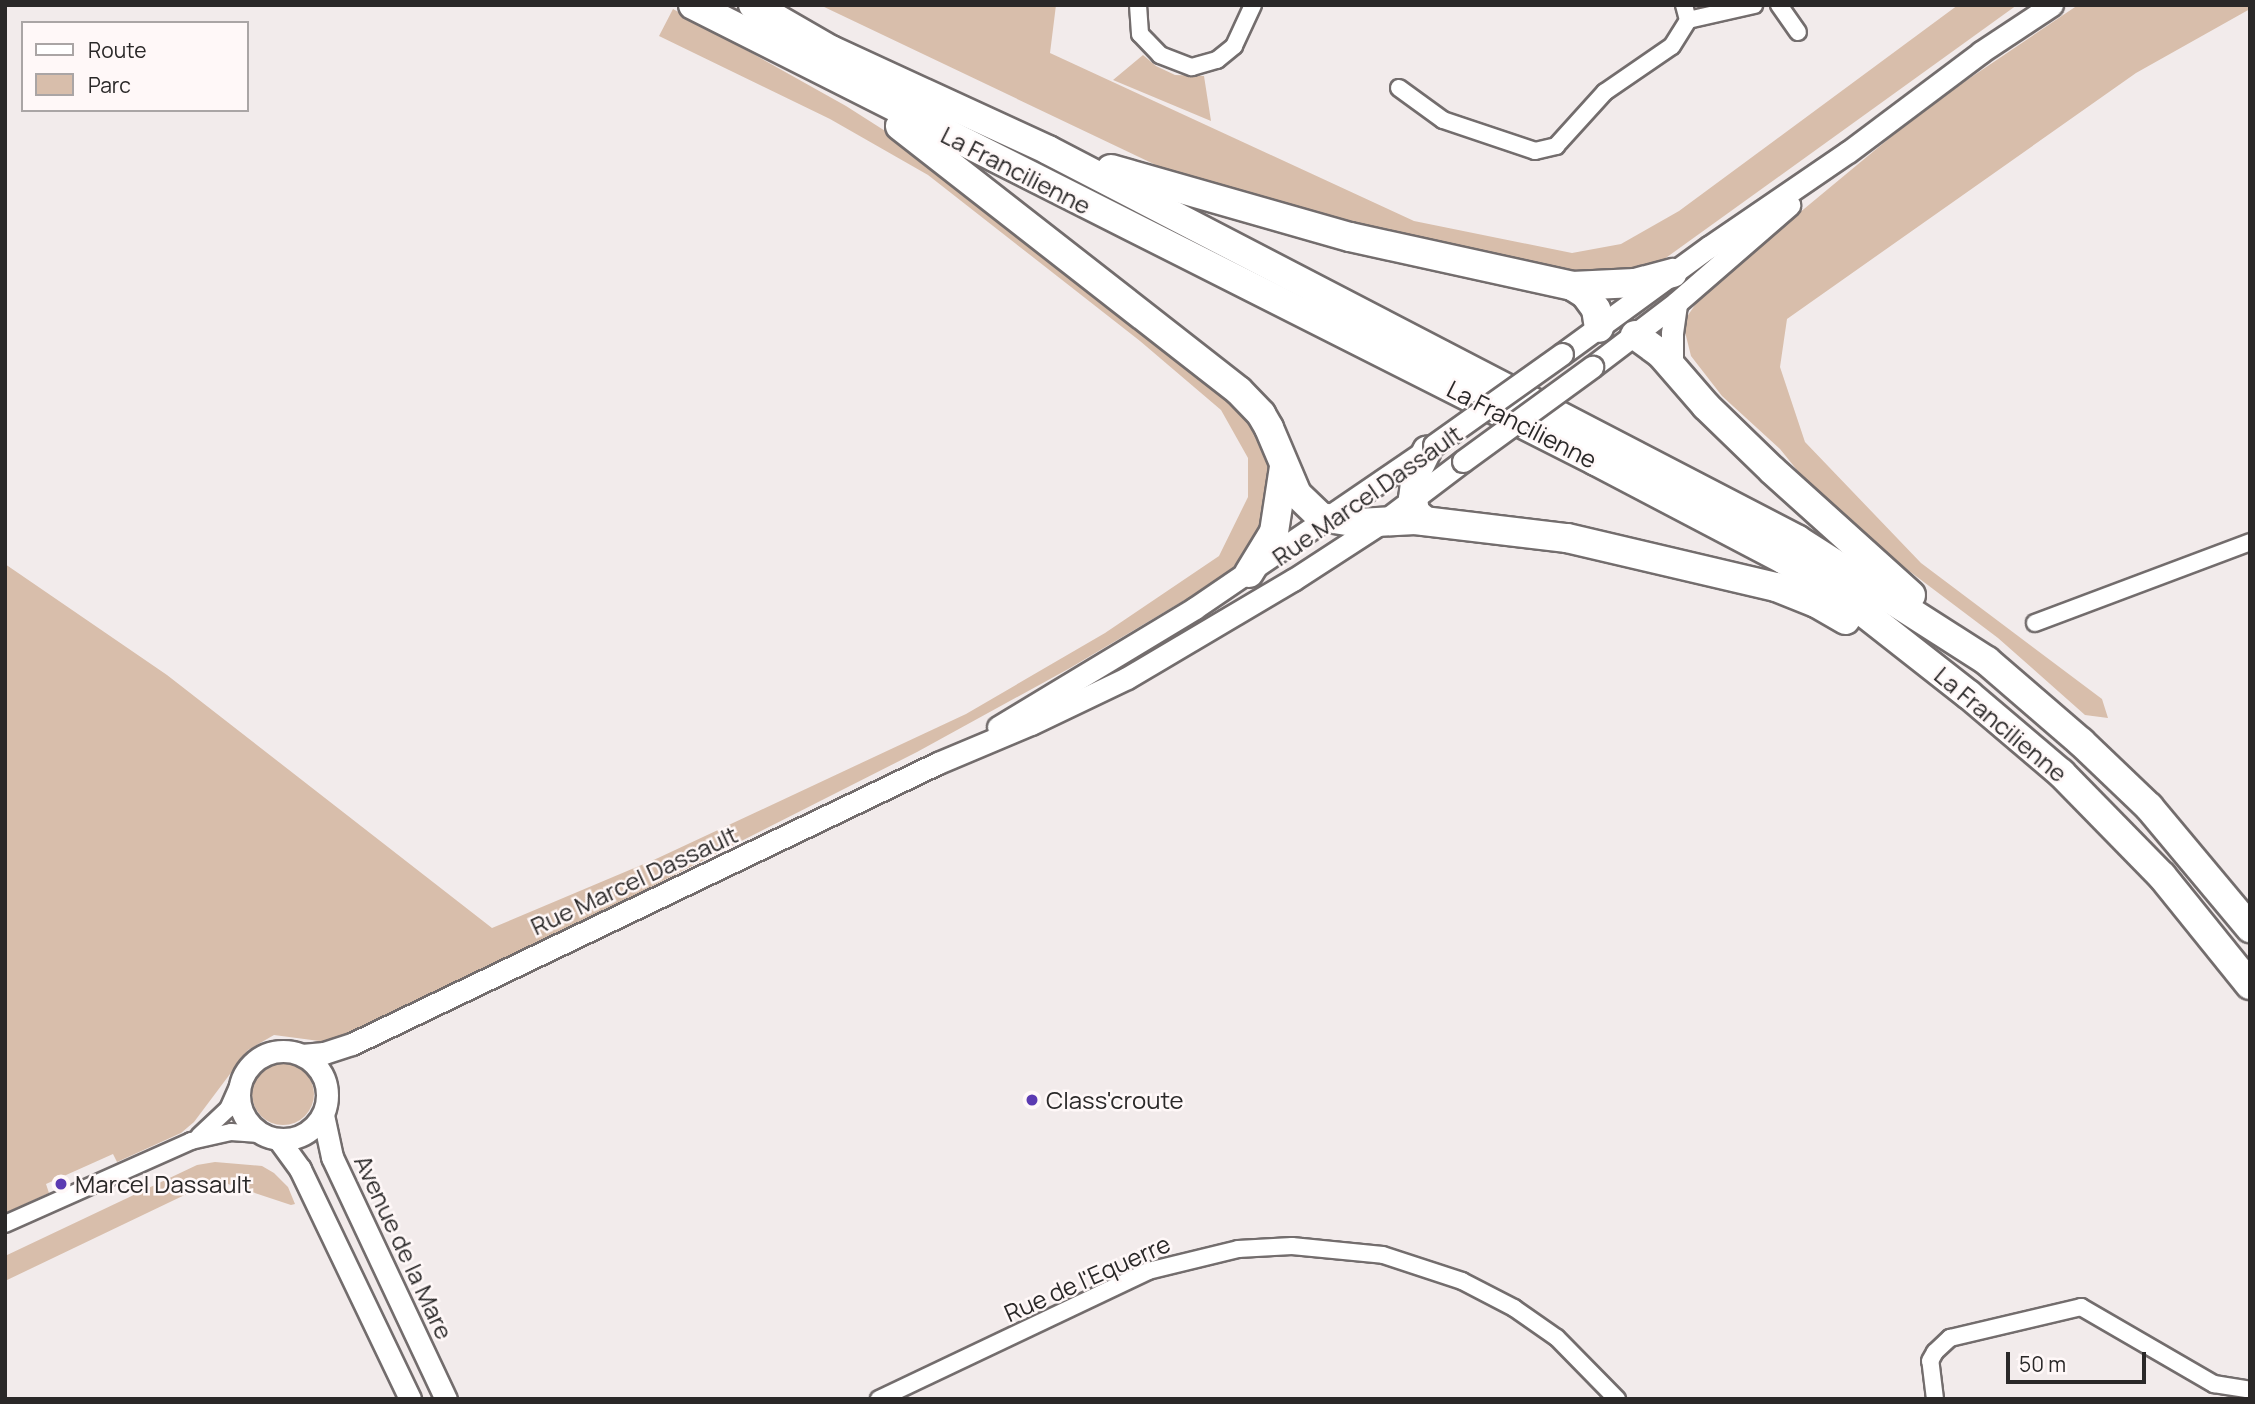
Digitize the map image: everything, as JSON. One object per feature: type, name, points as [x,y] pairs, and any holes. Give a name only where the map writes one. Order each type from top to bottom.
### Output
[{"type":"highway","name":"La Francilienne","points":[[693,5],[1584,454],[1773,553],[1844,597],[1969,695],[2061,773],[2162,876],[2250,985]]},
{"type":"highway","name":"La Francilienne","points":[[753,5],[831,50],[1048,150],[1798,540],[1987,662],[2081,742],[2149,807],[2250,928]]},
{"type":"highway","points":[[874,98],[900,126],[1239,391],[1261,414],[1303,502],[1326,519],[1358,523],[1384,521],[1419,510],[1567,538],[1776,587],[1831,611],[1969,695]]},
{"type":"highway","points":[[1048,150],[1350,237],[1572,286],[1635,283],[1673,273]]},
{"type":"highway","points":[[1572,286],[1585,294],[1596,309],[1599,328]]},
{"type":"highway","points":[[1635,335],[1650,344],[1706,405],[1772,470],[1987,662]]},
{"type":"highway","points":[[1419,510],[1416,473],[1430,448]]},
{"type":"highway","points":[[1249,573],[1274,532],[1284,467]]},
{"type":"street","points":[[1138,5],[1140,34],[1160,55],[1192,66],[1217,60],[1234,46],[1253,5]]},
{"type":"street","points":[[1399,88],[1443,120],[1535,151],[1556,146],[1605,92],[1672,46],[1686,13],[1754,5]]},
{"type":"street","points":[[1779,5],[1798,32]]},
{"type":"street","name":"Rue Marcel Dassault","points":[[938,763],[1249,573],[1848,152],[1981,52],[2052,5]]},
{"type":"street","name":"Rue Marcel Dassault","points":[[1419,510],[1463,461],[1676,303],[1848,152]]},
{"type":"street","points":[[1672,366],[1676,303]]},
{"type":"street","points":[[1599,328],[1635,335]]},
{"type":"street","name":"Rue Marcel Dassault","points":[[302,1055],[324,1053],[352,1044],[938,763],[1031,724],[1127,678],[1283,586],[1384,521]]},
{"type":"street","points":[[2035,623],[2250,542]]},
{"type":"street","points":[[191,1141],[231,1132],[269,1137],[305,1134],[323,1115],[335,1066],[352,1044]]},
{"type":"street","points":[[5,1224],[191,1141],[214,1125],[228,1109],[247,1069],[268,1053],[285,1051],[302,1055],[320,1072],[327,1090]]},
{"type":"street","points":[[239,1084],[240,1110],[300,1169],[410,1399]]},
{"type":"street","name":"Avenue de la Mare","points":[[323,1115],[331,1157],[446,1399]]},
{"type":"street","name":"Rue de l'Equerre","points":[[879,1399],[1148,1271],[1238,1249],[1292,1246],[1383,1255],[1462,1282],[1514,1308],[1557,1338],[1617,1399]]},
{"type":"street","points":[[1935,1399],[1930,1361],[1935,1352],[1950,1338],[2081,1307],[2214,1384],[2250,1390]]},
{"type":"green space","points":[[820,5],[1056,5],[1050,53],[1414,221],[1572,253],[1621,244],[1679,211],[1958,5],[2017,5],[1656,265],[1595,278],[1425,242],[1160,167]]},
{"type":"green space","points":[[2078,5],[2250,5],[2250,9],[2136,73],[1787,319],[1780,367],[1805,442],[1921,563],[2102,699],[2108,718],[2085,715],[1998,638],[1831,512],[1780,449],[1722,396],[1691,356],[1685,332],[1686,318],[1704,292],[1927,107]]},
{"type":"green space","points":[[673,9],[846,106],[926,157],[1258,424],[1272,456],[1270,516],[1245,559],[1220,579],[1070,668],[917,752],[639,893],[350,1034],[327,1042],[274,1035],[248,1050],[194,1122],[181,1133],[117,1162],[113,1154],[46,1184],[49,1193],[5,1213],[5,564],[167,675],[492,928],[658,858],[966,714],[1105,633],[1219,556],[1248,497],[1248,458],[1221,410],[1140,341],[928,175],[830,119],[659,36]]},
{"type":"green space","points":[[1143,55],[1156,66],[1175,75],[1204,76],[1211,121],[1113,80]]},
{"type":"green space","points":[[277,1063],[289,1063],[305,1072],[312,1082],[312,1106],[305,1116],[289,1125],[277,1125],[266,1120],[257,1111],[252,1100],[252,1088],[257,1077],[266,1068]]},
{"type":"green space","points":[[215,1162],[262,1166],[288,1187],[295,1204],[291,1205],[216,1180],[5,1281],[5,1256],[197,1165]]},
{"type":"place","name":"Class'croute","points":[[1032,1100]]},
{"type":"place","name":"Marcel Dassault","points":[[61,1184]]}]
